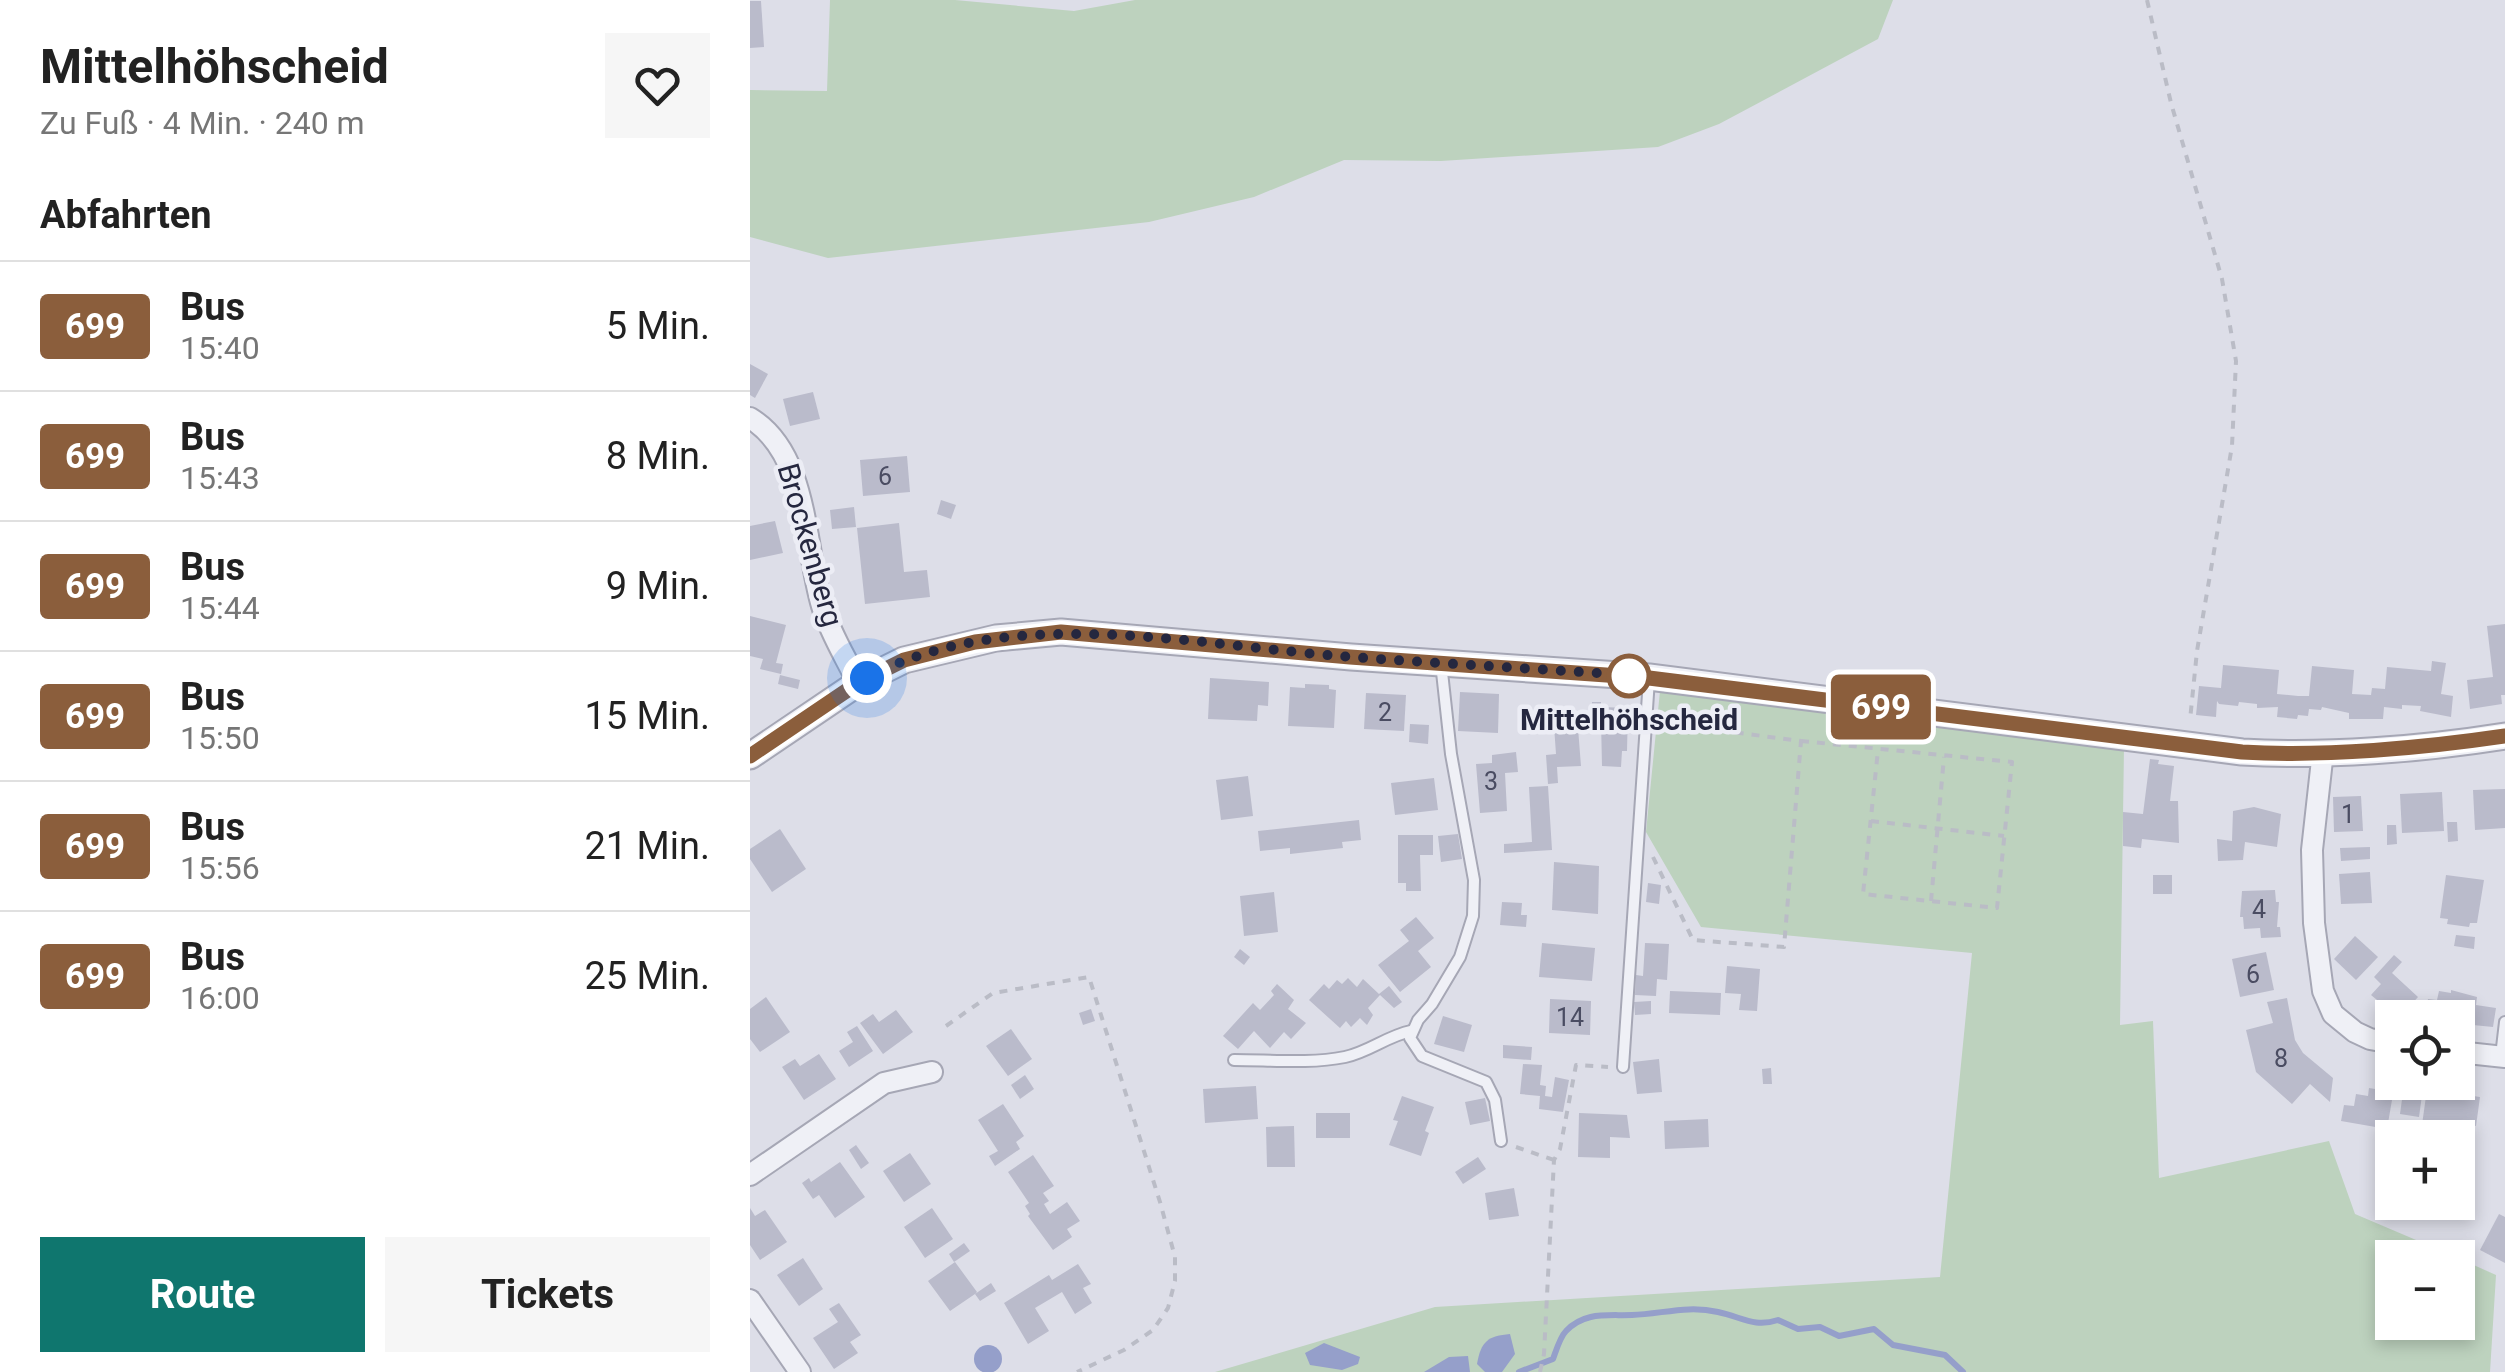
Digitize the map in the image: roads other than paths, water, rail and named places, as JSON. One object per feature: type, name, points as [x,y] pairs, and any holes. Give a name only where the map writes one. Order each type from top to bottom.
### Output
[{"type":"street","name":"Brockenberg","points":[[750,418],[774,436],[787,461],[824,612],[858,683]]},
{"type":"street","points":[[750,756],[858,683],[904,660],[952,646],[1061,632],[1649,678],[2264,753],[2493,738]]},
{"type":"street","points":[[2323,751],[2312,850],[2314,923],[2323,991],[2333,1014],[2354,1032],[2375,1040]]},
{"type":"street","points":[[2475,1054],[2503,1058]]},
{"type":"street","points":[[750,1175],[884,1082],[932,1072]]},
{"type":"street","points":[[750,1300],[800,1372]]},
{"type":"lane","points":[[1441,662],[1451,754],[1474,880],[1474,916],[1460,958],[1410,1038],[1422,1056],[1486,1082],[1495,1100],[1501,1142]]},
{"type":"lane","points":[[1623,1067],[1649,678]]},
{"type":"lane","points":[[2503,1058],[2505,1022]]},
{"type":"lane","points":[[1234,1060],[1345,1057],[1364,1052],[1394,1034],[1412,1030]]},
{"type":"water","points":[[1510,1334],[1515,1354],[1502,1372],[1485,1372],[1477,1364],[1483,1345],[1491,1338]]},
{"type":"water","points":[[1324,1343],[1360,1357],[1358,1364],[1342,1370],[1310,1365],[1305,1353]]},
{"type":"water","points":[[988,1345],[998,1349],[1002,1359],[998,1369],[988,1373],[978,1369],[974,1359],[978,1349]]},
{"type":"water","points":[[1468,1356],[1470,1372],[1424,1372],[1449,1357]]},
{"type":"waterway","points":[[1519,1372],[1553,1359],[1564,1334],[1581,1320],[1696,1309],[1755,1322],[1778,1320],[1798,1329],[1820,1327],[1839,1336],[1874,1329],[1893,1345],[1945,1355],[1963,1372]]},
{"type":"place","name":"Mittelhöhscheid","points":[[1629,676]]}]
